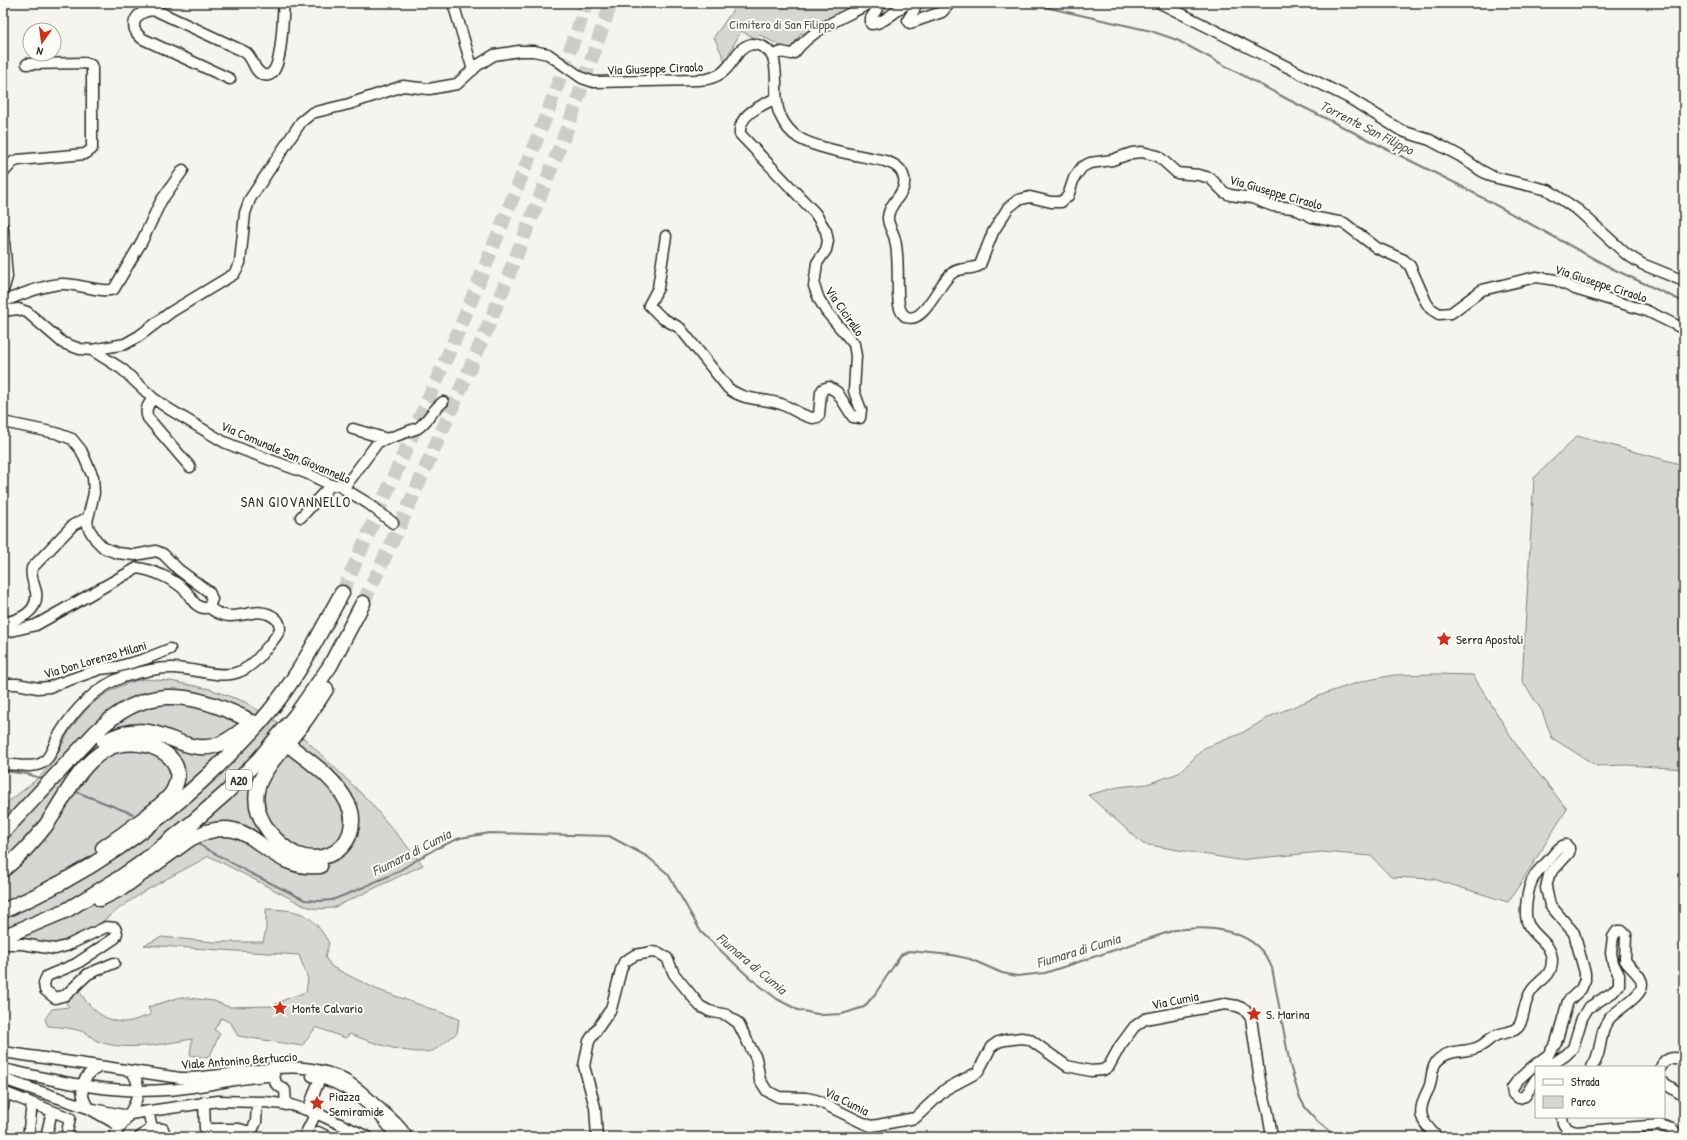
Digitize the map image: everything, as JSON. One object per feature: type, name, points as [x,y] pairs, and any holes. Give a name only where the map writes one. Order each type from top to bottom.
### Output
[{"type":"highway","name":"A20","points":[[3,911],[53,888],[92,866],[152,824],[196,787],[240,745],[279,699],[310,652],[342,593]]},
{"type":"highway","name":"A20","points":[[3,937],[41,920],[95,901],[122,888],[190,839],[216,829],[230,828],[243,832],[278,857],[299,866],[320,866],[337,860],[349,848],[356,832],[357,814],[354,804],[346,789],[331,771],[293,744],[326,775],[343,794],[349,805],[353,825],[344,845],[332,854],[317,858],[303,857],[294,853],[276,839],[267,829],[258,813],[256,804],[257,791],[264,774],[304,721],[336,670],[356,630],[362,603],[330,666],[295,716],[259,760],[226,793],[158,850],[134,868],[67,910]]},
{"type":"highway","points":[[3,820],[28,798],[98,724],[118,708],[132,701],[152,694],[163,692],[180,692],[211,699],[247,716],[210,703],[179,696],[152,699],[126,709],[111,719],[95,733],[3,832]]},
{"type":"highway","points":[[3,863],[28,839],[80,765],[104,742],[127,732],[142,731],[163,735],[192,746],[216,746],[228,740],[279,699]]},
{"type":"highway","points":[[3,870],[32,843],[47,824],[79,775],[89,762],[102,751],[120,744],[142,743],[158,748],[165,753],[173,763],[177,779],[174,790],[167,798],[107,846],[19,904]]},
{"type":"street","points":[[230,79],[143,38],[134,27],[136,18],[139,14],[147,11],[157,11],[245,52],[252,58],[257,71],[268,76],[274,73],[280,54],[284,3]]},
{"type":"street","points":[[3,311],[18,309],[27,312],[63,343],[80,349],[92,350],[118,346],[131,340],[171,312],[234,274],[240,263],[245,213],[250,199],[307,115],[312,112],[349,104],[403,86],[429,89],[453,85],[461,82],[473,70],[453,3]]},
{"type":"street","points":[[773,55],[778,52],[794,53],[808,37],[824,26],[870,3]]},
{"type":"street","points":[[881,3],[871,18],[871,24],[876,24],[885,19],[908,3]]},
{"type":"street","points":[[913,3],[915,9],[908,20],[910,22],[942,12],[950,3]]},
{"type":"street","points":[[1160,3],[1349,98],[1402,131],[1430,140],[1460,156],[1486,174],[1548,190],[1579,211],[1626,254],[1642,264],[1684,281]]},
{"type":"street","name":"Via Giuseppe Ciraolo","points":[[473,70],[494,55],[527,50],[548,54],[582,78],[594,82],[712,79],[721,75],[742,49],[748,45],[752,44],[762,46],[773,55],[775,64],[776,105],[783,120],[799,138],[817,145],[885,161],[896,166],[902,172],[905,181],[904,189],[890,210],[888,218],[896,246],[899,305],[902,313],[908,318],[915,318],[922,315],[940,286],[951,273],[959,269],[974,268],[980,265],[993,232],[1008,208],[1018,200],[1030,198],[1051,202],[1061,202],[1068,196],[1074,178],[1082,167],[1090,163],[1112,160],[1132,153],[1142,152],[1158,156],[1177,173],[1199,175],[1210,178],[1224,192],[1230,195],[1252,198],[1273,206],[1293,208],[1312,217],[1344,223],[1377,248],[1404,260],[1410,266],[1426,302],[1430,308],[1439,314],[1451,313],[1482,290],[1536,277],[1556,280],[1580,290],[1647,311],[1669,320],[1684,329]]},
{"type":"street","points":[[3,173],[13,162],[18,160],[85,154],[92,149],[91,65],[85,63],[27,64]]},
{"type":"street","name":"Via Cicirello","points":[[666,236],[658,288],[649,305],[662,318],[680,328],[728,388],[734,393],[783,405],[813,418],[818,417],[819,415],[821,392],[823,389],[829,387],[837,392],[853,417],[860,418],[861,410],[854,391],[856,356],[854,344],[826,310],[815,292],[814,286],[817,263],[826,250],[828,241],[826,231],[814,213],[740,134],[740,125],[746,117],[776,98]]},
{"type":"street","points":[[3,302],[26,293],[60,284],[80,285],[104,290],[114,289],[142,241],[161,201],[183,170]]},
{"type":"street","points":[[3,228],[7,277],[3,291]]},
{"type":"street","name":"Via Comunale San Giovannello","points":[[92,350],[122,369],[154,398],[224,442],[306,473],[331,485],[338,485],[393,523]]},
{"type":"street","points":[[154,398],[146,408],[148,418],[190,467]]},
{"type":"street","points":[[344,488],[373,446],[384,438],[418,428],[424,424],[443,402]]},
{"type":"street","points":[[3,422],[62,434],[72,439],[78,446],[91,472],[94,482],[94,493],[87,518],[91,534],[100,545],[107,550],[129,555],[156,551],[163,554],[179,570],[209,592],[212,602],[209,607]]},
{"type":"street","points":[[353,429],[384,438]]},
{"type":"street","points":[[301,517],[331,485]]},
{"type":"street","points":[[3,623],[22,617],[32,609],[36,601],[36,596],[32,578],[32,568],[73,525],[87,518]]},
{"type":"street","points":[[3,633],[36,625],[137,568],[174,582],[186,591],[198,606],[202,608],[209,607]]},
{"type":"street","points":[[3,764],[34,765],[45,761],[70,719],[89,698],[109,684],[135,674],[158,669],[179,668],[217,674],[238,673],[248,669],[256,662],[280,629],[280,625],[277,620],[266,613],[252,612],[228,616],[213,611],[209,607]]},
{"type":"street","name":"Via Don Lorenzo Milani","points":[[3,684],[17,684],[38,688],[49,687],[100,669],[117,667],[170,649]]},
{"type":"street","points":[[1437,1137],[1424,1124],[1420,1114],[1423,1101],[1430,1085],[1434,1065],[1449,1053],[1478,1048],[1494,1036],[1517,1029],[1520,1024],[1526,1002],[1532,990],[1550,972],[1552,961],[1550,952],[1546,943],[1528,924],[1526,911],[1530,888],[1535,875],[1561,846],[1566,845],[1569,848],[1569,852],[1549,875],[1546,888],[1550,905],[1574,933],[1586,980],[1581,989],[1568,1001],[1556,1042],[1551,1051],[1514,1085],[1512,1091],[1513,1094],[1519,1098],[1525,1096],[1535,1081]]},
{"type":"street","points":[[3,944],[22,944],[55,949],[66,946],[106,927],[115,928],[117,930],[116,936],[76,964],[47,976],[44,983],[45,990],[55,998],[66,995],[88,974],[114,963]]},
{"type":"street","points":[[1550,1066],[1566,1056],[1573,1048],[1582,1018],[1588,1008],[1613,992],[1619,985],[1620,975],[1614,964],[1611,950],[1614,934],[1617,931],[1622,931],[1626,935],[1625,960],[1641,979],[1642,987],[1640,993],[1615,1012],[1604,1026],[1597,1058],[1593,1066]]},
{"type":"street","name":"Via Cumia","points":[[597,1137],[594,1107],[584,1066],[589,1041],[611,1009],[624,962],[635,955],[652,952],[659,953],[667,958],[674,974],[700,1006],[708,1011],[727,1015],[738,1023],[756,1058],[760,1080],[767,1091],[779,1097],[801,1097],[816,1100],[871,1126],[915,1118],[951,1085],[978,1072],[991,1047],[998,1042],[1014,1038],[1028,1039],[1067,1066],[1086,1071],[1100,1071],[1109,1066],[1124,1040],[1137,1024],[1145,1019],[1219,1005],[1237,1006],[1247,1012],[1251,1018],[1260,1081],[1272,1137]]},
{"type":"street","name":"Viale Antonino Bertuccio","points":[[3,1052],[166,1077],[190,1078],[249,1070],[282,1068],[302,1068],[324,1072],[352,1084],[378,1106],[407,1137]]},
{"type":"street","points":[[1662,1066],[1664,1062],[1672,1058],[1684,1061]]},
{"type":"street","points":[[99,1067],[88,1074],[82,1086],[83,1098],[88,1108],[120,1126]]},
{"type":"street","name":"Viale Antonino Bertuccio","points":[[3,1069],[82,1086],[112,1090],[138,1091],[190,1088],[274,1075],[322,1078],[338,1084],[348,1090],[370,1107],[396,1137]]},
{"type":"street","points":[[113,1137],[129,1115],[136,1101],[138,1091],[136,1077],[132,1072]]},
{"type":"street","points":[[274,1075],[276,1084],[285,1090],[286,1105]]},
{"type":"street","points":[[3,1080],[88,1108],[129,1115],[204,1102],[257,1102],[286,1105],[312,1111],[368,1137]]},
{"type":"street","points":[[304,1137],[312,1111],[318,1083]]},
{"type":"street","points":[[1665,1084],[1684,1096]]},
{"type":"street","points":[[3,1106],[4,1093],[70,1118],[66,1137]]},
{"type":"street","points":[[204,1102],[205,1129],[238,1129],[250,1136],[256,1122],[257,1102]]},
{"type":"street","points":[[28,1137],[32,1104]]},
{"type":"street","points":[[46,1137],[52,1111]]},
{"type":"street","points":[[148,1111],[152,1128]]},
{"type":"street","points":[[1562,1118],[1563,1123],[1567,1129],[1576,1132],[1660,1125],[1672,1129],[1681,1137]]},
{"type":"street","points":[[140,1137],[152,1128],[163,1129],[164,1132],[161,1136]]},
{"type":"street","points":[[318,1132],[328,1137]]},
{"type":"green space","name":"Cimitero di San Filippo","points":[[731,3],[854,3],[829,21],[828,19],[805,35],[801,33],[790,51],[760,35],[755,38],[741,31],[725,61],[714,37],[733,10]]},
{"type":"green space","points":[[1577,436],[1684,465],[1684,769],[1627,765],[1597,766],[1552,738],[1542,711],[1522,681],[1534,478]]},
{"type":"green space","points":[[1394,675],[1473,675],[1521,752],[1567,809],[1508,902],[1433,879],[1391,877],[1371,856],[1322,852],[1238,860],[1143,844],[1088,795],[1118,787],[1147,784],[1179,773],[1204,748],[1240,734],[1271,716],[1329,692],[1363,681]]},
{"type":"green space","points":[[144,679],[170,681],[210,689],[245,702],[305,739],[368,800],[423,865],[333,908],[317,909],[305,906],[209,856],[137,896],[84,935],[65,944],[54,946],[42,945],[3,928],[3,806],[35,781],[46,770],[54,760],[76,722],[92,705],[101,697],[121,686]]},
{"type":"green space","points":[[266,909],[288,910],[304,915],[316,925],[329,943],[325,957],[332,967],[376,989],[459,1019],[457,1033],[435,1050],[413,1052],[368,1041],[350,1034],[345,1038],[316,1027],[302,1046],[238,1036],[231,1023],[221,1018],[214,1030],[220,1033],[209,1058],[190,1055],[192,1039],[144,1046],[120,1046],[97,1041],[86,1033],[80,1031],[48,1026],[45,1019],[52,1009],[69,1007],[64,1000],[78,989],[96,1012],[109,1019],[123,1022],[151,1015],[148,1007],[181,997],[214,1001],[229,1007],[272,1006],[306,992],[308,979],[299,955],[144,945],[162,937],[214,942],[263,942],[266,929]]},
{"type":"waterway","points":[[3,15],[5,3]]},
{"type":"waterway","name":"Torrente San Filippo","points":[[1027,3],[1151,31],[1177,40],[1287,99],[1459,185],[1611,268],[1684,302]]},
{"type":"waterway","name":"Fiumara di Cumia","points":[[3,771],[27,774],[43,779]]},
{"type":"waterway","name":"Fiumara di Cumia","points":[[74,791],[133,814]]},
{"type":"waterway","name":"Fiumara di Cumia","points":[[196,843],[250,873],[305,900],[320,901],[332,900],[355,891],[395,873],[437,848],[460,838],[490,833],[609,836],[648,857],[668,874],[701,932],[750,978],[777,999],[798,1010],[822,1015],[842,1014],[864,1007],[875,994],[901,955],[909,951],[952,955],[970,959],[1002,973],[1017,976],[1045,973],[1175,930],[1203,928],[1231,932],[1256,945],[1265,955],[1272,968],[1290,1065],[1299,1096],[1305,1107],[1317,1121],[1336,1137]]},
{"type":"tunnel","points":[[342,593],[462,323],[547,114],[587,3]]},
{"type":"tunnel","points":[[363,603],[401,523],[485,334],[569,124],[611,3]]},
{"type":"tunnel","points":[[247,719],[287,744]]},
{"type":"place","name":"Serra Apostoli","points":[[1444,639]]},
{"type":"place","name":"Monte Calvario","points":[[280,1008]]},
{"type":"place","name":"S. Marina","points":[[1254,1014]]},
{"type":"place","name":"Piazza Semiramide","points":[[317,1103]]},
{"type":"district","name":"SAN GIOVANNELLO","points":[[296,501]]}]
